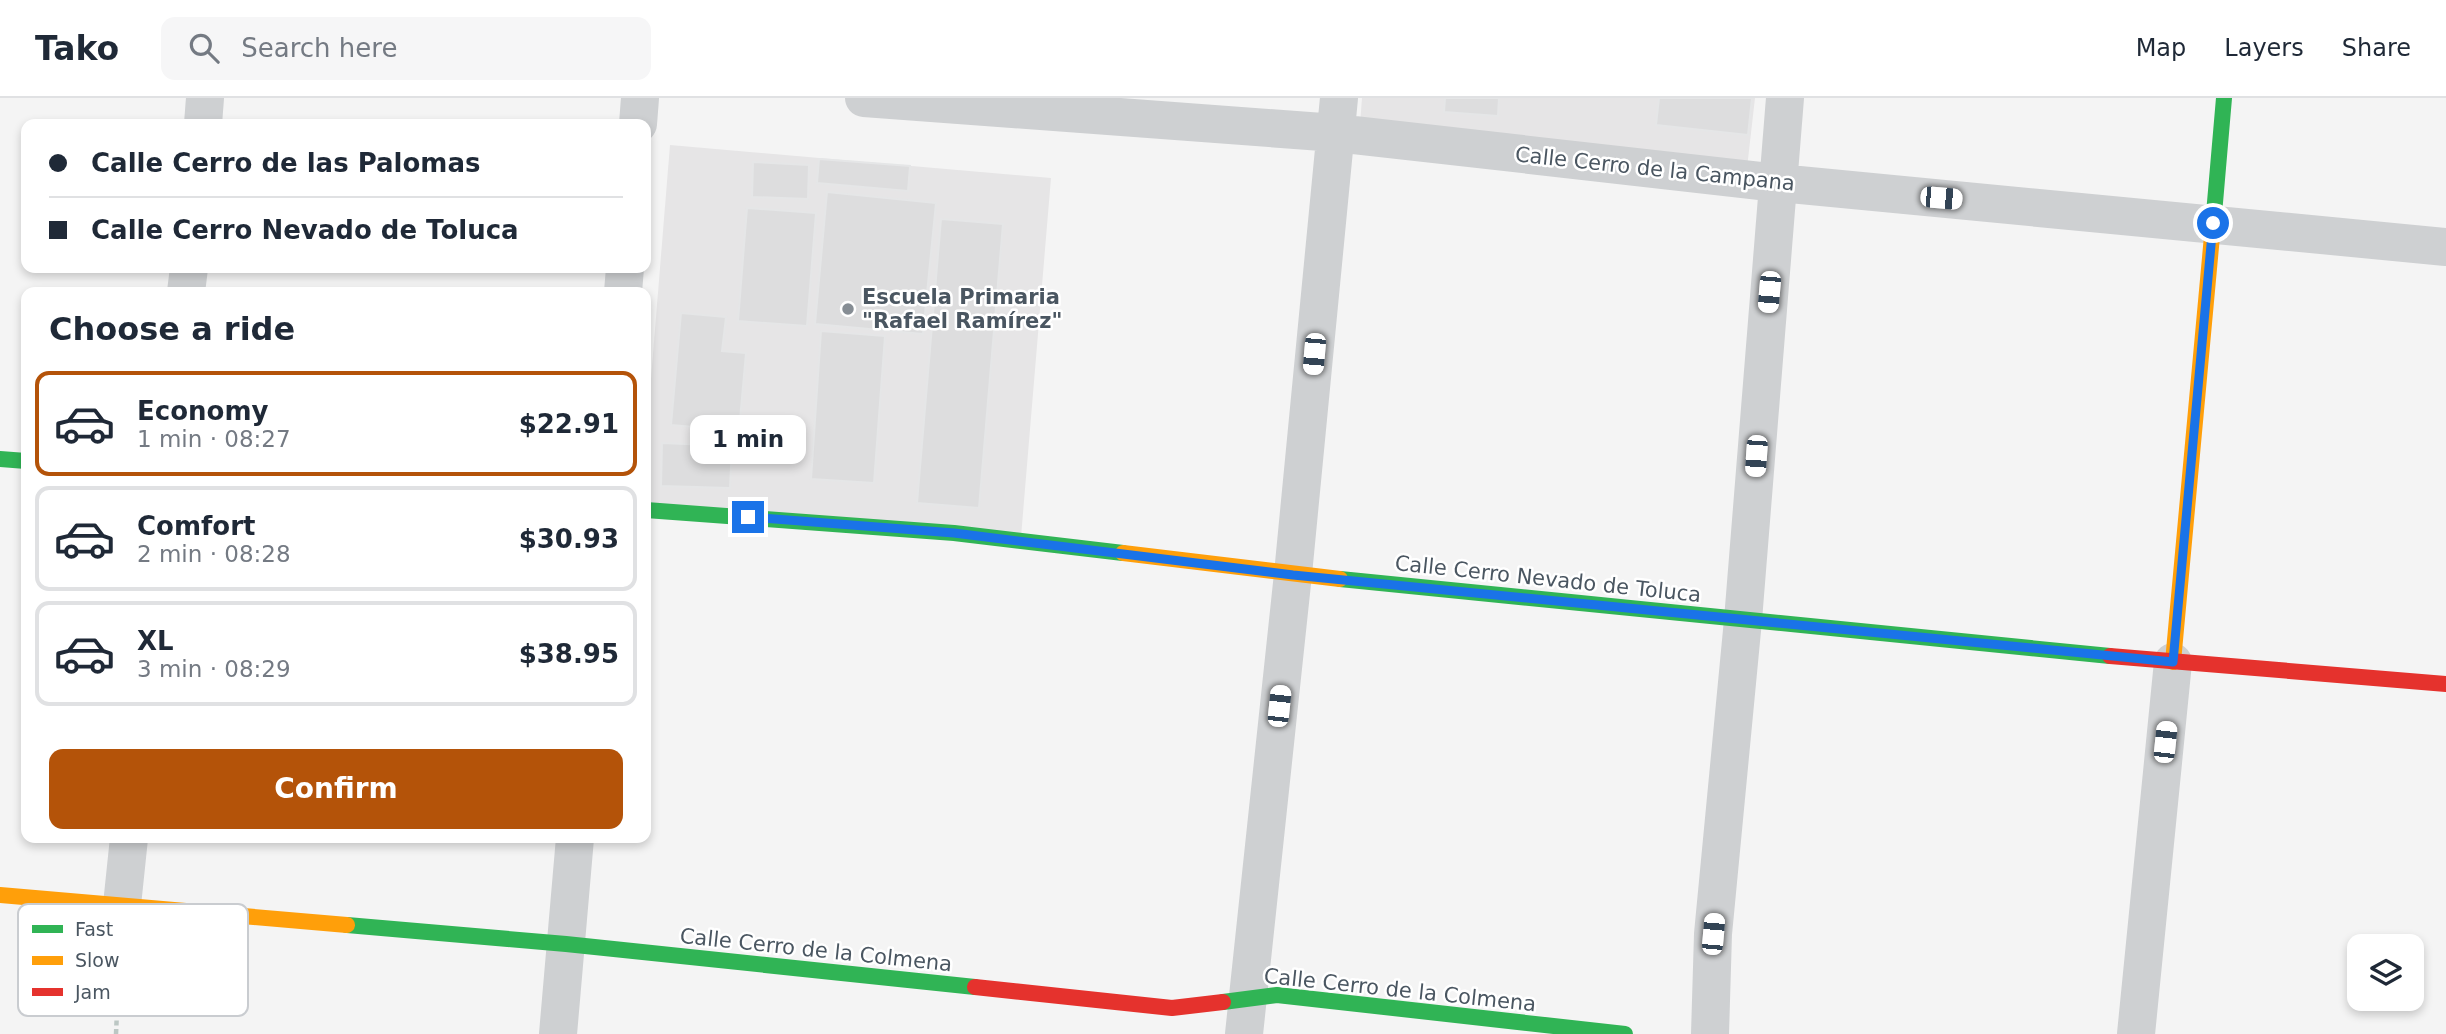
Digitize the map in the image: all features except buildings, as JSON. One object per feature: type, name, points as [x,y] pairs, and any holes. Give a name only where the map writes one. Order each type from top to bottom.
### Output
[{"type":"street","points":[[203,119],[205,98]]},
{"type":"street","points":[[638,119],[640,98]]},
{"type":"street","name":"Calle Cerro de la Campana","points":[[864,98],[1337,116],[1777,183],[2446,247]]},
{"type":"street","points":[[1710,1034],[1713,934],[1743,620],[1785,98]]},
{"type":"street","points":[[2136,1034],[2224,98]]},
{"type":"street","points":[[1244,1034],[1293,575],[1337,116]]},
{"type":"street","points":[[0,459],[21,461]]},
{"type":"street","name":"Calle Cerro Nevado de Toluca","points":[[651,510],[954,533],[1293,575],[2173,662],[2446,684]]},
{"type":"street","points":[[122,904],[129,843]]},
{"type":"street","points":[[558,1034],[575,843]]},
{"type":"street","name":"Calle Cerro de la Colmena","points":[[0,895],[110,904]]},
{"type":"street","name":"Calle Cerro de la Colmena","points":[[248,916],[566,944],[1172,1008],[1198,1007],[1247,997],[1277,995],[1626,1034]]},
{"type":"path","points":[[116,1034],[117,1016]]},
{"type":"shaded area","points":[[1362,98],[1755,98],[1747,168],[1360,125]]},
{"type":"shaded area","name":"Escuela Primaria \"Rafael Ramírez\"","points":[[670,145],[1051,178],[1021,537],[651,504],[651,379]]},
{"type":"traffic: fast","points":[[2214,214],[2224,98]]},
{"type":"traffic: fast","points":[[0,459],[21,461]]},
{"type":"traffic: fast","points":[[651,510],[954,533],[1123,553]]},
{"type":"traffic: fast","points":[[1340,579],[2110,656]]},
{"type":"traffic: fast","points":[[347,925],[566,944],[975,987]]},
{"type":"traffic: fast","points":[[1223,1002],[1277,995],[1625,1034]]},
{"type":"traffic: slow","points":[[2173,662],[2214,214]]},
{"type":"traffic: slow","points":[[1123,553],[1340,579]]},
{"type":"traffic: slow","points":[[0,895],[104,904]]},
{"type":"traffic: slow","points":[[248,916],[347,925]]},
{"type":"traffic: jam","points":[[2110,656],[2446,684]]},
{"type":"traffic: jam","points":[[975,987],[1172,1008],[1223,1002]]},
{"type":"place","name":"Escuela Primaria \"Rafael Ramírez\"","points":[[848,309]]},
{"type":"route","points":[[748,517],[954,533],[1293,575],[2173,662],[2213,223]]}]
